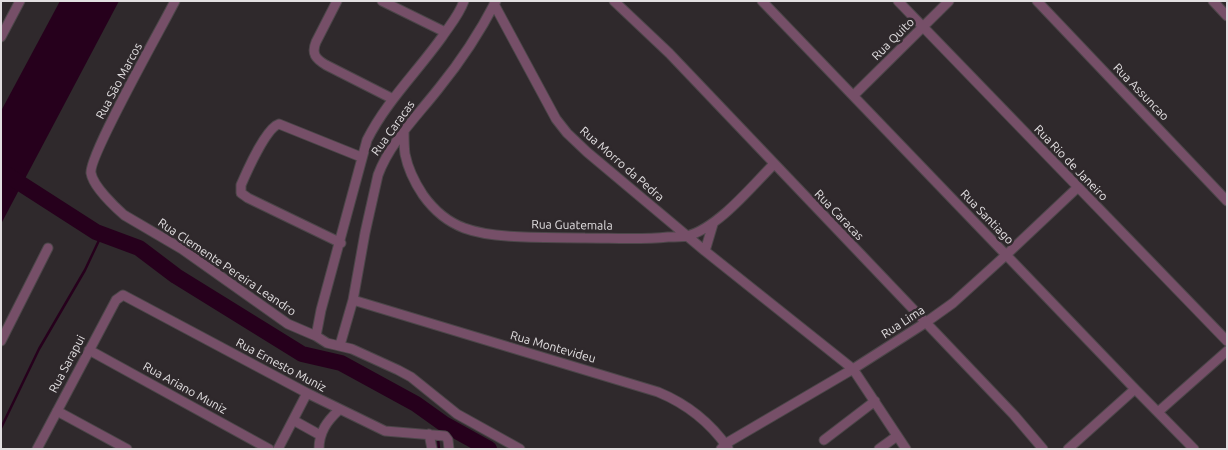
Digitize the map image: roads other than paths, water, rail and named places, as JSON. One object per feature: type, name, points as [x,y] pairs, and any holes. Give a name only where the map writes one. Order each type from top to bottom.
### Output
[{"type":"street","points":[[1,37],[20,1]]},
{"type":"street","name":"Rua Sāo Marcos","points":[[90,175],[92,162],[112,121],[175,1]]},
{"type":"street","points":[[337,1],[313,48],[313,54],[326,65],[393,99]]},
{"type":"street","points":[[382,1],[445,32]]},
{"type":"street","points":[[316,336],[361,157],[373,129],[393,99],[456,20],[464,1]]},
{"type":"street","name":"Rua Caracas","points":[[614,1],[676,60],[1014,415],[1043,449]]},
{"type":"street","name":"Rua Santiago","points":[[762,1],[1194,449]]},
{"type":"street","name":"Rua Rio de Janeiro","points":[[898,1],[1227,341]]},
{"type":"street","name":"Rua Quito","points":[[854,95],[949,1]]},
{"type":"street","name":"Rua Assuncao","points":[[1037,1],[1227,201]]},
{"type":"street","points":[[1214,1],[1227,16]]},
{"type":"street","name":"Rua Caracas","points":[[340,346],[353,300],[365,233],[381,165],[461,58],[479,32],[495,3]]},
{"type":"street","name":"Rua Morro da Pedra","points":[[495,3],[556,119],[567,133],[705,251],[853,370],[906,449]]},
{"type":"street","points":[[340,243],[248,198],[241,193],[241,185],[268,133],[274,126],[279,124],[361,157]]},
{"type":"street","name":"Rua Guatemala","points":[[404,132],[405,154],[415,184],[426,199],[438,212],[453,223],[490,234],[540,237],[659,238],[687,236],[713,224],[774,164]]},
{"type":"street","name":"Rua Clemente Pereira Leandro","points":[[90,175],[109,200],[124,215],[182,249],[288,324],[327,343],[378,360],[398,370],[457,414],[520,449]]},
{"type":"street","name":"Rua Lima","points":[[725,447],[853,370],[953,303],[1077,188]]},
{"type":"street","points":[[705,251],[713,224]]},
{"type":"street","points":[[1,341],[48,248]]},
{"type":"street","name":"Rua Sarapui","points":[[37,449],[116,300],[123,294]]},
{"type":"street","name":"Rua Ernesto Muniz","points":[[123,294],[339,410],[385,431],[445,436],[448,440],[449,449]]},
{"type":"street","name":"Rua Montevideu","points":[[353,300],[671,397],[700,416],[725,447]]},
{"type":"street","name":"Rua Ariano Muniz","points":[[89,350],[270,449]]},
{"type":"street","points":[[1158,412],[1227,351]]},
{"type":"street","points":[[1068,449],[1135,389]]},
{"type":"street","points":[[278,449],[307,393]]},
{"type":"street","points":[[824,440],[874,401]]},
{"type":"street","points":[[319,449],[320,435],[339,410]]},
{"type":"street","points":[[57,411],[127,449]]},
{"type":"street","points":[[293,420],[320,435]]},
{"type":"street","points":[[432,435],[432,449]]},
{"type":"street","points":[[879,449],[897,436]]},
{"type":"waterway","points":[[1,171],[96,232],[139,248],[176,276],[302,354],[341,363],[416,404],[444,424],[489,449]]},
{"type":"waterway","points":[[1,428],[39,349],[85,270],[102,234]]},
{"type":"waterway","points":[[440,433],[444,424]]},
{"type":"waterway","points":[[438,438],[439,449]]}]
